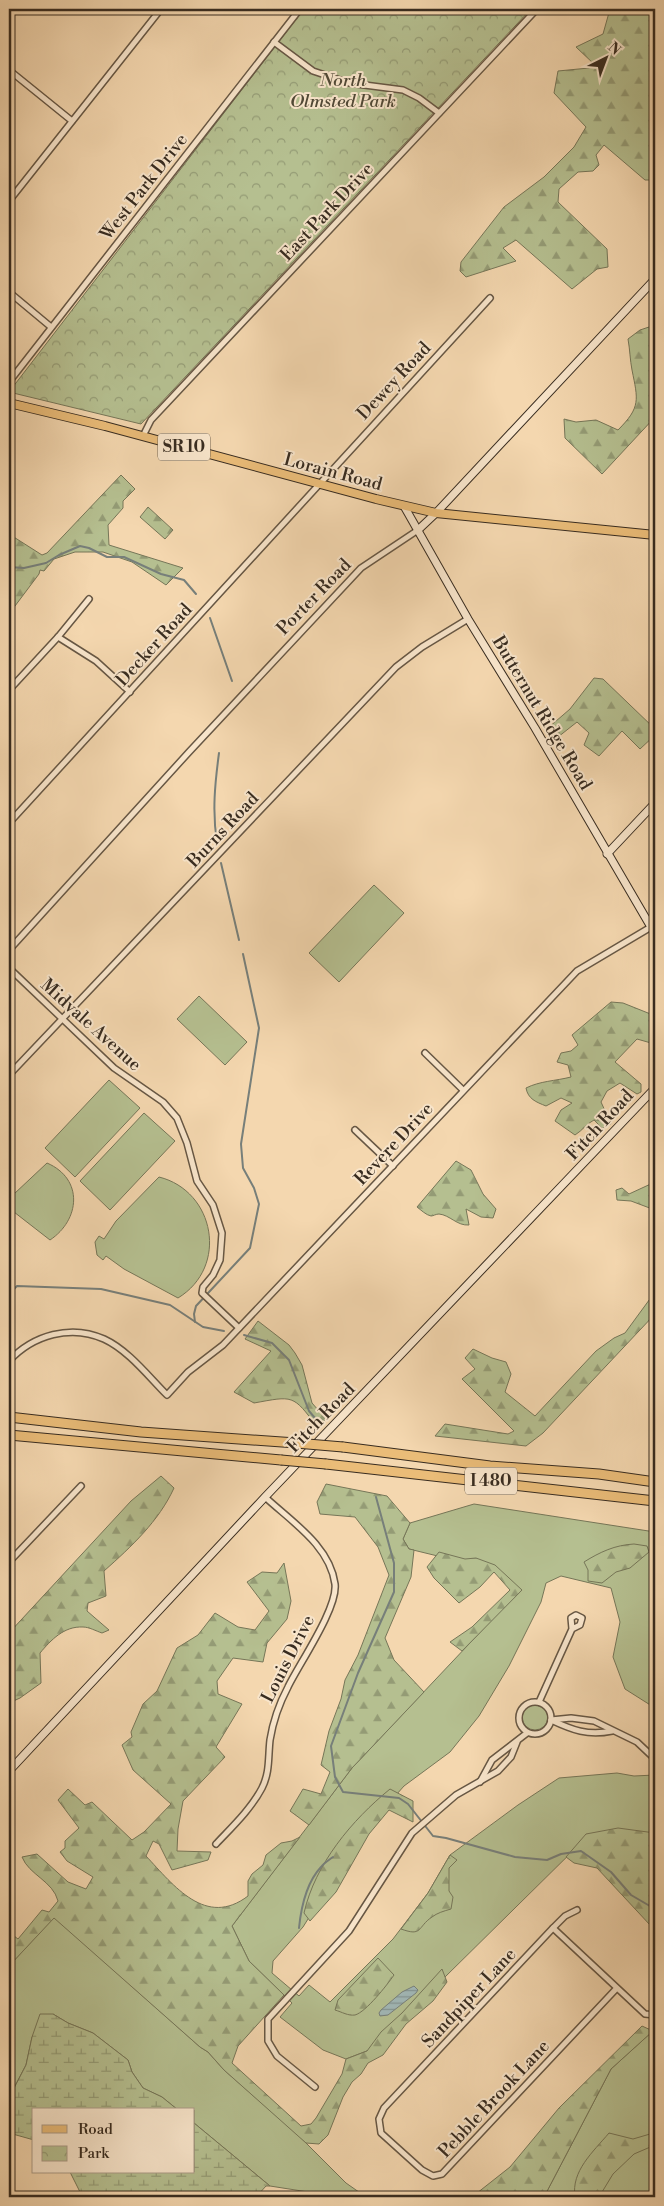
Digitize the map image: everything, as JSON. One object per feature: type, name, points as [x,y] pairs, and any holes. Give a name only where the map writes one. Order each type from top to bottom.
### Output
[{"type":"highway","name":"I 480","points":[[9,1417],[141,1432],[343,1447],[490,1466],[599,1474],[655,1482]]},
{"type":"highway","name":"I 480","points":[[9,1435],[326,1464],[655,1501]]},
{"type":"main road","name":"Lorain Road","points":[[9,403],[436,513],[655,535]]},
{"type":"street","points":[[9,202],[161,9]]},
{"type":"street","name":"West Park Drive","points":[[9,382],[300,9]]},
{"type":"street","name":"East Park Drive","points":[[143,436],[151,420],[536,9]]},
{"type":"street","points":[[274,42],[313,71],[349,83],[403,90],[419,98],[439,113]]},
{"type":"street","points":[[9,70],[72,121]]},
{"type":"street","name":"Porter Road","points":[[9,950],[188,752],[361,568],[418,530],[436,513],[655,279]]},
{"type":"street","points":[[9,292],[51,327]]},
{"type":"street","name":"Dewey Road","points":[[318,484],[490,298]]},
{"type":"street","name":"Decker Road","points":[[9,823],[318,484]]},
{"type":"street","name":"Butternut Ridge Road","points":[[404,506],[468,619],[535,728],[655,934]]},
{"type":"street","points":[[9,690],[58,637],[89,599]]},
{"type":"street","name":"Burns Road","points":[[9,1075],[396,667],[422,647],[468,619]]},
{"type":"street","points":[[58,637],[96,661],[130,692]]},
{"type":"street","points":[[607,854],[655,803]]},
{"type":"street","name":"Revere Drive","points":[[9,1361],[42,1336],[64,1332],[84,1334],[104,1339],[126,1355],[167,1395],[188,1372],[223,1345],[577,972],[651,927]]},
{"type":"street","name":"Midvale Avenue","points":[[9,968],[119,1073],[162,1102],[179,1122],[188,1143],[194,1173],[213,1205],[222,1233],[220,1260],[213,1274],[203,1287],[205,1297],[239,1328]]},
{"type":"street","points":[[425,1053],[463,1090]]},
{"type":"street","name":"Fitch Road","points":[[9,1771],[265,1497],[655,1088]]},
{"type":"street","points":[[355,1130],[393,1166]]},
{"type":"street","points":[[9,1562],[81,1486]]},
{"type":"street","name":"Louis Drive","points":[[216,1844],[253,1803],[262,1789],[270,1769],[270,1742],[275,1713],[330,1609],[335,1586],[331,1568],[319,1547],[265,1497]]},
{"type":"street","points":[[539,1702],[572,1629]]},
{"type":"street","points":[[539,1702],[548,1709],[551,1720],[550,1725],[538,1734],[527,1733],[518,1720],[521,1709],[529,1703],[539,1702]]},
{"type":"street","points":[[551,1720],[571,1718],[594,1721],[637,1742],[655,1760]]},
{"type":"street","points":[[551,1720],[583,1733],[598,1734],[612,1731]]},
{"type":"street","points":[[479,1782],[492,1760],[527,1733]]},
{"type":"street","points":[[315,2087],[277,2056],[268,2041],[268,2019],[348,1930],[412,1833],[456,1795],[498,1771],[511,1757],[516,1742]]},
{"type":"street","name":"Sandpiper Lane","points":[[384,2108],[553,1928],[565,1916],[577,1910]]},
{"type":"street","points":[[553,1928],[616,1989],[646,2014],[655,2015]]},
{"type":"street","name":"Pebble Brook Lane","points":[[384,2108],[379,2119],[381,2133],[422,2170],[433,2176],[442,2174],[616,1989]]},
{"type":"green space","name":"North Olmsted Park","points":[[304,9],[531,9],[141,424],[9,392]]},
{"type":"green space","points":[[610,9],[655,10],[655,180],[645,180],[604,145],[596,155],[599,165],[593,171],[578,172],[559,189],[558,202],[607,249],[608,267],[597,269],[572,289],[516,240],[503,248],[516,261],[466,277],[460,271],[461,262],[504,207],[544,177],[574,147],[586,127],[554,93],[558,71],[589,68],[595,65],[576,47],[603,34]]},
{"type":"green space","points":[[655,325],[655,417],[602,474],[565,438],[564,419],[576,422],[596,420],[618,430],[631,415],[636,403],[636,389],[628,339],[640,330]]},
{"type":"green space","points":[[121,475],[135,489],[123,501],[123,508],[108,525],[109,545],[183,568],[166,585],[132,562],[103,552],[75,552],[54,559],[44,571],[40,570],[9,614],[9,534],[42,555],[47,553]]},
{"type":"green space","points":[[148,507],[173,530],[165,539],[140,517]]},
{"type":"green space","points":[[594,678],[603,679],[655,729],[655,735],[640,749],[622,731],[599,756],[584,745],[589,733],[577,722],[558,737],[548,728],[570,709]]},
{"type":"green space","points":[[374,885],[404,913],[339,982],[309,953]]},
{"type":"green space","points":[[199,996],[247,1042],[225,1065],[177,1019]]},
{"type":"green space","points":[[611,1002],[623,1003],[653,1015],[655,1018],[655,1040],[651,1043],[637,1039],[615,1062],[641,1084],[641,1092],[637,1094],[620,1083],[607,1091],[601,1102],[611,1124],[602,1128],[594,1120],[575,1135],[555,1121],[561,1110],[572,1103],[561,1098],[546,1106],[531,1097],[526,1088],[542,1082],[571,1077],[568,1065],[557,1062],[561,1053],[571,1051],[578,1045],[572,1035]]},
{"type":"green space","points":[[109,1080],[140,1108],[75,1177],[45,1148]]},
{"type":"green space","points":[[144,1113],[175,1141],[110,1210],[80,1181]]},
{"type":"green space","points":[[456,1161],[471,1170],[483,1194],[496,1209],[493,1218],[481,1217],[466,1209],[469,1225],[465,1225],[447,1216],[439,1214],[429,1215],[417,1207]]},
{"type":"green space","points":[[47,1163],[59,1170],[67,1179],[72,1189],[74,1200],[67,1222],[60,1232],[50,1240],[14,1212],[11,1214],[9,1211],[9,1193],[14,1194]]},
{"type":"green space","points":[[159,1177],[178,1185],[193,1197],[203,1213],[209,1231],[209,1250],[204,1268],[194,1284],[178,1298],[124,1269],[106,1256],[103,1260],[97,1255],[95,1242],[99,1236],[104,1239],[116,1221]]},
{"type":"green space","points":[[655,1182],[655,1210],[631,1201],[617,1200],[616,1190],[622,1188],[629,1194]]},
{"type":"green space","points":[[655,1292],[655,1314],[543,1433],[526,1446],[435,1436],[445,1424],[508,1434],[514,1431],[462,1379],[475,1369],[465,1358],[473,1349],[506,1362],[511,1374],[505,1392],[535,1416],[596,1351],[614,1338],[625,1333]]},
{"type":"green space","points":[[258,1321],[289,1345],[302,1365],[312,1403],[326,1419],[317,1427],[303,1408],[291,1400],[277,1399],[254,1403],[234,1392],[271,1351],[245,1339]]},
{"type":"green space","points":[[161,1476],[174,1488],[168,1500],[144,1533],[104,1571],[106,1596],[88,1603],[87,1611],[109,1630],[102,1633],[88,1628],[76,1627],[64,1631],[40,1653],[41,1683],[20,1698],[9,1703],[9,1633],[131,1501]]},
{"type":"green space","points":[[326,1484],[387,1496],[410,1523],[403,1539],[409,1549],[414,1550],[411,1577],[385,1638],[394,1660],[424,1692],[352,1768],[309,1825],[290,1811],[303,1789],[321,1794],[330,1772],[321,1765],[329,1731],[341,1699],[345,1680],[358,1655],[389,1575],[378,1547],[355,1517],[320,1514],[317,1502]]},
{"type":"green space","points":[[474,1504],[655,1532],[655,1708],[625,1689],[613,1657],[620,1622],[611,1588],[561,1576],[546,1583],[541,1602],[509,1666],[479,1716],[450,1752],[404,1786],[373,1821],[338,1871],[303,1927],[273,1961],[272,1973],[299,1996],[309,1985],[330,2002],[393,1939],[428,1893],[450,1855],[518,1805],[559,1778],[617,1773],[634,1776],[655,1775],[655,1858],[587,1837],[372,2049],[346,2059],[323,2050],[280,2017],[292,2003],[249,1961],[232,1926],[352,1768],[519,1591],[495,1570],[409,1549],[403,1539],[410,1523]]},
{"type":"green space","points":[[634,1544],[647,1546],[649,1552],[630,1568],[616,1572],[602,1583],[588,1581],[588,1570],[584,1562],[608,1550]]},
{"type":"green space","points":[[439,1552],[465,1559],[476,1558],[495,1565],[522,1590],[462,1651],[450,1642],[472,1627],[510,1590],[494,1572],[480,1587],[459,1603],[434,1578],[427,1567]]},
{"type":"green space","points":[[284,1563],[291,1601],[287,1619],[267,1643],[263,1662],[233,1658],[217,1681],[218,1694],[242,1704],[216,1747],[225,1757],[183,1801],[178,1829],[177,1851],[211,1852],[208,1860],[172,1870],[159,1844],[153,1841],[146,1856],[168,1879],[192,1899],[205,1905],[218,1907],[233,1905],[248,1896],[248,1881],[252,1874],[263,1865],[266,1855],[281,1843],[300,1837],[232,1926],[249,1961],[284,1995],[238,2046],[232,2063],[301,2126],[311,2124],[316,2118],[342,2074],[346,2059],[367,2051],[381,2032],[402,2013],[442,1969],[447,1982],[433,2001],[406,2024],[383,2055],[368,2063],[361,2074],[352,2082],[343,2097],[328,2135],[319,2144],[306,2143],[224,2070],[208,2052],[54,1918],[9,1966],[9,1932],[18,1939],[42,1910],[49,1912],[58,1901],[51,1888],[30,1869],[22,1857],[37,1854],[68,1882],[86,1889],[93,1877],[67,1861],[60,1852],[65,1848],[65,1841],[79,1828],[58,1800],[68,1789],[85,1805],[92,1802],[132,1840],[144,1832],[171,1804],[133,1770],[122,1745],[132,1737],[131,1732],[143,1704],[157,1691],[177,1648],[198,1635],[215,1613],[238,1627],[255,1630],[269,1611],[247,1582],[262,1572],[277,1573]]},
{"type":"green space","points":[[535,1704],[544,1708],[548,1717],[544,1726],[535,1730],[526,1726],[522,1717],[526,1708]]},
{"type":"green space","points":[[390,1789],[413,1801],[413,1822],[389,1810],[369,1834],[336,1892],[310,1921],[304,1913],[309,1895],[326,1860],[349,1829]]},
{"type":"green space","points":[[618,1828],[655,1833],[655,1927],[650,1925],[597,1868],[574,1863],[566,1857],[586,1834]]},
{"type":"green space","points":[[450,1855],[457,1860],[449,1868],[449,1891],[453,1897],[451,1909],[434,1916],[417,1931],[401,1929],[428,1893]]},
{"type":"green space","points":[[54,1917],[200,2047],[208,2052],[224,2070],[296,2133],[346,2183],[366,2197],[340,2197],[270,2186],[195,2124],[195,2108],[176,2108],[162,2097],[143,2088],[132,2072],[128,2060],[93,2033],[68,2023],[53,2014],[32,2037],[26,2065],[9,2097],[9,1966]]},
{"type":"green space","points":[[378,1958],[394,1975],[381,1991],[360,2013],[355,2015],[335,2010],[338,2000]]},
{"type":"green space","points":[[40,2014],[53,2014],[68,2023],[93,2033],[128,2060],[132,2072],[143,2088],[162,2097],[176,2108],[32,2108],[32,2139],[9,2133],[9,2098],[26,2065],[32,2037]]},
{"type":"green space","points":[[642,2026],[653,2031],[611,2069],[544,2197],[472,2197],[510,2167],[559,2108]]},
{"type":"green space","points":[[655,2029],[655,2197],[544,2197],[611,2069]]},
{"type":"green space","points":[[195,2124],[270,2186],[266,2186],[256,2197],[78,2197],[81,2194],[71,2174],[195,2174]]},
{"type":"green space","points":[[655,2126],[655,2145],[634,2154],[613,2174],[599,2197],[575,2197],[576,2179],[584,2162],[609,2133],[633,2139],[650,2134]]},
{"type":"shaded area","points":[[414,1986],[418,1990],[416,1993],[388,2015],[380,2016],[381,2010],[402,1992]]},
{"type":"waterway","points":[[9,567],[24,568],[46,563],[80,546],[89,548],[107,557],[124,557],[161,574],[184,580],[196,594]]},
{"type":"waterway","points":[[210,618],[232,681]]},
{"type":"waterway","points":[[217,842],[215,798],[219,753]]},
{"type":"waterway","points":[[221,863],[239,940]]},
{"type":"waterway","points":[[195,1322],[196,1306],[250,1248],[259,1204],[254,1188],[243,1168],[241,1144],[259,1028],[243,954]]},
{"type":"waterway","points":[[9,1294],[17,1286],[101,1289],[170,1305],[203,1327],[224,1331]]},
{"type":"waterway","points":[[244,1335],[272,1343],[289,1360],[309,1411],[320,1424]]},
{"type":"waterway","points":[[376,1497],[394,1563],[394,1592],[358,1673],[331,1746],[335,1777],[343,1792],[399,1798],[408,1804],[433,1836],[515,1857],[547,1860],[561,1854],[581,1851],[611,1872],[631,1895],[655,1909]]},
{"type":"waterway","points":[[299,1928],[301,1912],[308,1888],[316,1873],[333,1857]]}]
